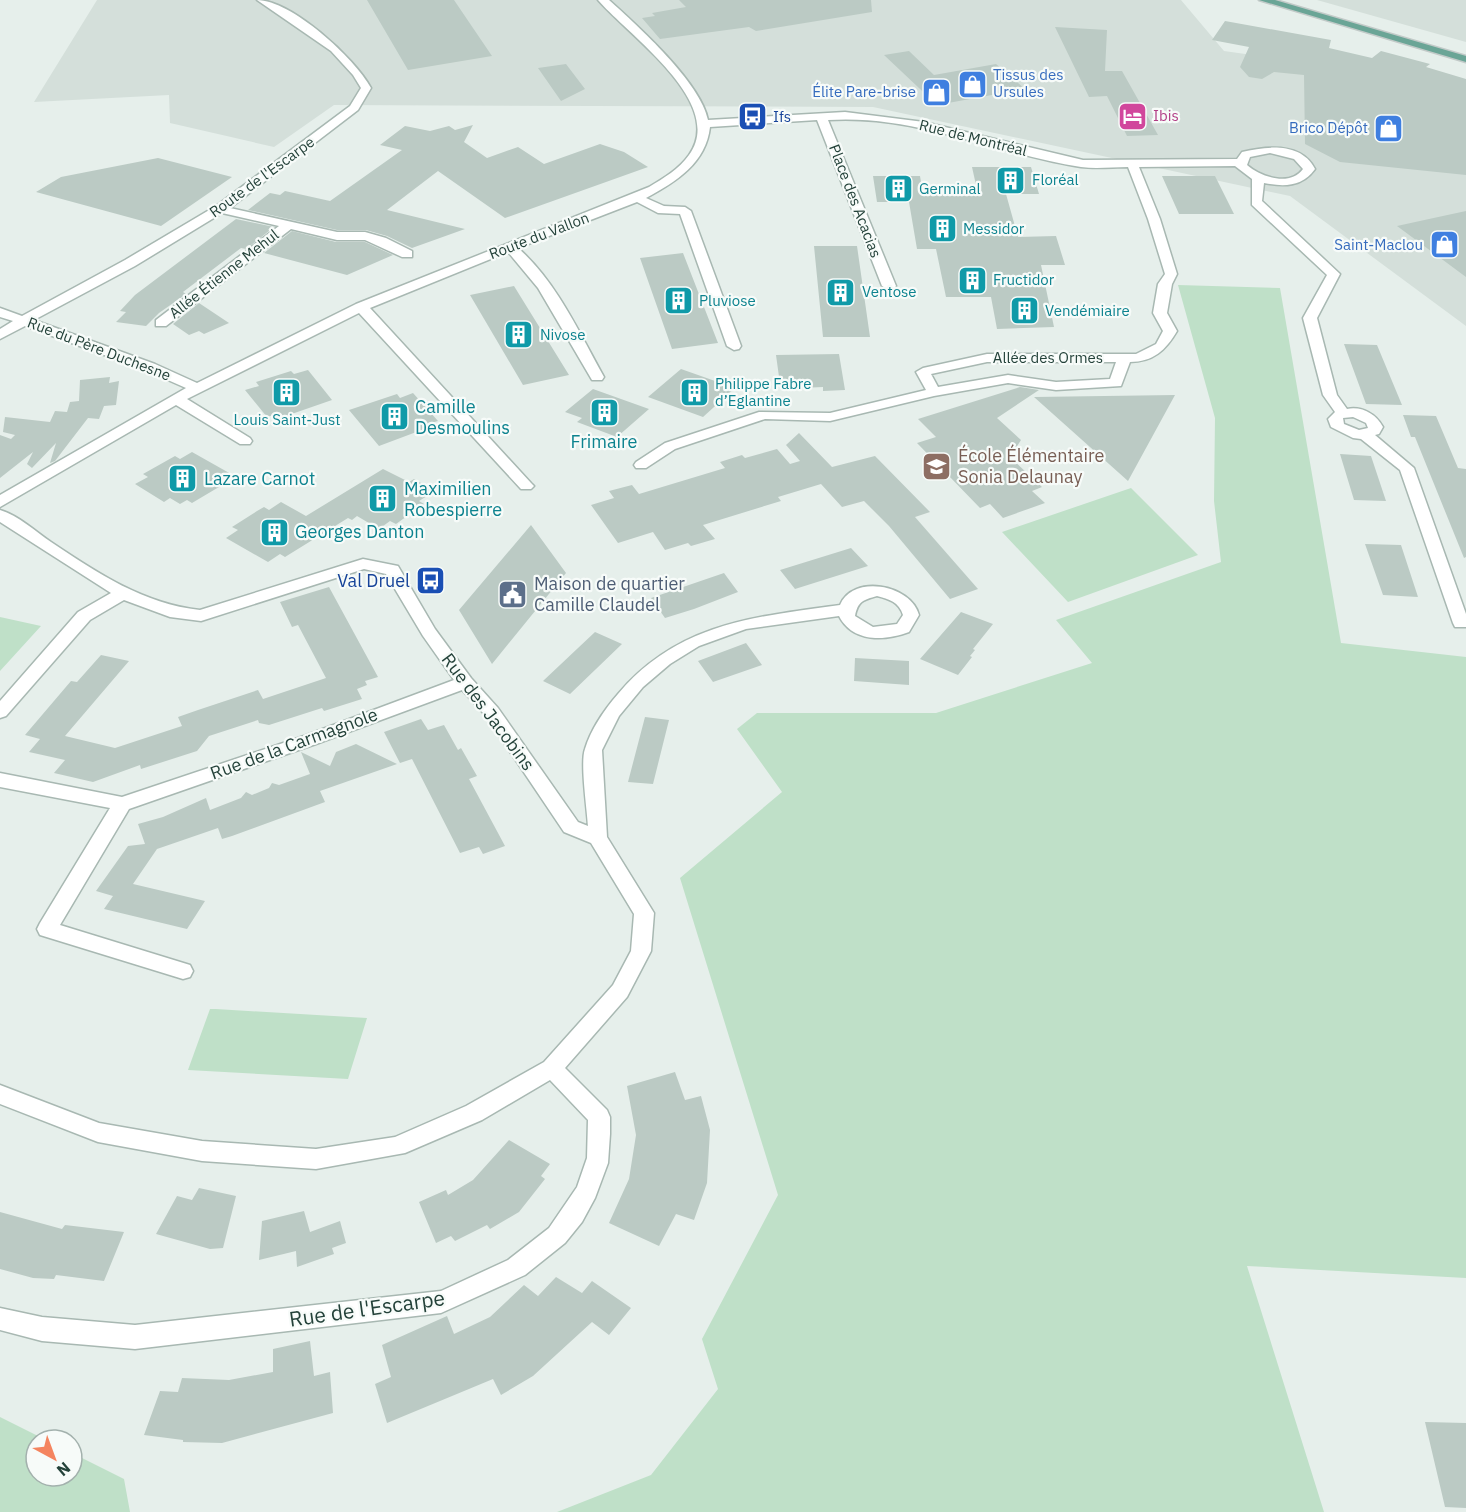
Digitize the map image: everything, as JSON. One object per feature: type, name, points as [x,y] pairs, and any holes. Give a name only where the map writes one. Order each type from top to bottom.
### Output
[{"type":"main road","points":[[1264,0],[1466,59]]},
{"type":"main road","points":[[1297,0],[1466,49]]},
{"type":"street","name":"Route de l'Escarpe","points":[[27,320],[220,209],[354,108],[366,88],[360,73],[340,55],[262,0]]},
{"type":"street","points":[[603,0],[620,15],[690,91],[706,124]]},
{"type":"street","name":"Rue de Montréal","points":[[706,124],[844,115],[891,119],[933,127],[1083,164],[1240,162]]},
{"type":"street","name":"Place des Acacias","points":[[821,117],[838,154],[889,286]]},
{"type":"street","name":"Route du Vallon","points":[[0,502],[176,399],[306,332],[362,307],[660,187],[687,166],[698,153],[706,124]]},
{"type":"street","points":[[1252,151],[1280,151],[1297,156],[1308,165],[1309,169],[1302,178],[1276,181],[1258,177],[1244,170],[1240,162],[1246,154],[1252,151]]},
{"type":"street","name":"Allée des Ormes","points":[[934,392],[923,372],[987,358],[1138,358],[1161,347],[1170,331],[1160,312],[1165,284],[1171,274],[1154,219],[1132,163]]},
{"type":"street","points":[[1258,177],[1256,202],[1334,274],[1310,318],[1330,395],[1342,413],[1335,419],[1338,427],[1351,434],[1366,435],[1407,468],[1461,623]]},
{"type":"street","points":[[637,198],[662,210],[685,211],[734,346]]},
{"type":"street","points":[[220,209],[337,236],[355,233],[382,239],[407,254]]},
{"type":"street","name":"Allée Étienne Mehul","points":[[161,323],[288,225]]},
{"type":"street","points":[[509,247],[516,252],[557,309],[597,377]]},
{"type":"street","points":[[362,307],[526,486]]},
{"type":"street","name":"Rue du Père Duchesne","points":[[0,312],[150,367],[196,388]]},
{"type":"street","points":[[0,334],[27,320]]},
{"type":"street","name":"Allée des Ormes","points":[[641,465],[670,446],[764,415],[830,417],[934,392],[1008,379],[1056,386],[1116,383],[1124,358]]},
{"type":"street","points":[[176,399],[245,441]]},
{"type":"street","points":[[0,515],[123,593],[84,616],[0,712]]},
{"type":"street","name":"Rue des Jacobins","points":[[123,593],[164,611],[184,616],[201,616],[363,564],[392,570],[429,632],[465,682],[492,712],[572,827],[598,838]]},
{"type":"street","points":[[0,1094],[98,1132],[202,1151],[316,1159],[397,1146],[474,1113],[552,1068],[620,991],[641,951],[644,913],[598,838],[593,750],[612,713],[637,683],[664,660],[693,642],[744,624],[846,610]]},
{"type":"street","name":"Rue de la Carmagnole","points":[[122,804],[310,740],[465,682]]},
{"type":"street","points":[[0,780],[122,804],[47,930],[183,971]]},
{"type":"street","name":"Rue de l'Escarpe","points":[[0,1319],[42,1329],[135,1337],[441,1302],[486,1286],[523,1265],[555,1240],[581,1204],[598,1162],[599,1117],[552,1068]]},
{"type":"shaded area","points":[[97,0],[1181,0],[1224,51],[1400,76],[1466,91],[1466,326],[1290,196],[873,107],[334,105],[274,147],[170,123],[169,95],[34,102]]},
{"type":"shaded area","points":[[1317,0],[1466,0],[1466,42]]},
{"type":"green space","points":[[1178,285],[1280,288],[1341,643],[1466,657],[1466,1278],[1247,1266],[1324,1512],[557,1512],[651,1475],[718,1389],[702,1339],[778,1195],[680,878],[782,792],[737,729],[757,713],[936,713],[1092,663],[1056,620],[1221,562],[1214,501],[1215,418]]},
{"type":"green space","points":[[1131,488],[1198,555],[1068,602],[1002,532]]},
{"type":"green space","points":[[0,617],[41,626],[0,671]]},
{"type":"green space","points":[[210,1009],[367,1018],[348,1079],[188,1070]]},
{"type":"green space","points":[[0,1417],[24,1429],[24,1488],[84,1488],[84,1459],[124,1479],[130,1512],[0,1512]]},
{"type":"building","points":[[367,0],[454,0],[492,56],[408,70]]},
{"type":"building","points":[[679,0],[871,0],[872,12],[756,31],[749,27],[660,39],[642,18],[655,16],[652,13],[686,7]]},
{"type":"building","points":[[1225,21],[1331,40],[1329,48],[1372,58],[1381,51],[1430,64],[1426,67],[1466,79],[1466,175],[1340,162],[1305,144],[1304,75],[1274,72],[1262,79],[1249,77],[1240,67],[1249,47],[1212,40]]},
{"type":"building","points":[[1055,27],[1107,30],[1105,71],[1122,71],[1158,135],[1127,136],[1107,96],[1089,97]]},
{"type":"building","points":[[909,51],[934,75],[996,64],[1025,89],[937,105],[884,55]]},
{"type":"building","points":[[566,64],[585,89],[561,101],[538,68]]},
{"type":"building","points":[[473,125],[464,142],[487,158],[518,147],[544,164],[600,144],[624,152],[648,167],[505,218],[438,171],[387,210],[465,229],[412,248],[387,236],[366,230],[337,230],[248,210],[270,193],[280,195],[285,191],[330,201],[402,150],[380,145],[405,126],[430,131],[449,126],[455,130]]},
{"type":"building","points":[[158,158],[232,177],[161,226],[36,192],[61,177]]},
{"type":"building","points":[[972,167],[1031,167],[1039,194],[1006,194],[1018,237],[1056,236],[1065,265],[1041,265],[1054,327],[997,329],[991,297],[946,297],[936,249],[917,249],[909,202],[877,202],[873,176],[920,176],[923,194],[978,194]]},
{"type":"building","points":[[1162,176],[1215,176],[1234,214],[1179,214]]},
{"type":"building","name":"Saint-Maclou","points":[[1466,211],[1466,277],[1397,226],[1429,219]]},
{"type":"building","points":[[236,219],[274,227],[246,249],[241,248],[183,292],[186,294],[159,313],[146,326],[116,322],[126,312],[120,311],[135,295]]},
{"type":"building","points":[[292,231],[336,242],[365,242],[393,255],[347,275],[264,253]]},
{"type":"building","name":"Ventose","points":[[814,246],[857,246],[870,337],[823,337]]},
{"type":"building","name":"Pluviose","points":[[683,253],[718,343],[672,349],[640,258]]},
{"type":"building","name":"Nivose","points":[[514,286],[569,375],[523,385],[470,295]]},
{"type":"building","points":[[199,303],[229,323],[204,334],[199,331],[189,335],[173,324]]},
{"type":"building","points":[[1344,344],[1377,345],[1402,405],[1366,404]]},
{"type":"building","points":[[839,354],[845,390],[823,391],[823,387],[801,388],[801,384],[780,384],[776,355]]},
{"type":"building","name":"Philippe Fabre d’Eglantine","points":[[681,369],[735,388],[703,417],[648,397]]},
{"type":"building","name":"Louis Saint-Just","points":[[308,370],[332,400],[283,417],[280,413],[267,417],[245,390],[259,386],[256,382],[291,371],[294,374]]},
{"type":"building","points":[[110,377],[109,383],[119,381],[116,405],[104,406],[99,419],[88,418],[55,461],[50,463],[56,443],[32,468],[27,464],[33,452],[0,478],[0,435],[11,439],[15,435],[3,432],[5,417],[50,422],[55,411],[67,412],[70,402],[79,401],[80,380]]},
{"type":"building","points":[[1020,387],[1039,390],[997,418],[1021,440],[1010,457],[1042,487],[1032,491],[1045,503],[1003,518],[990,504],[980,508],[917,443],[936,437],[918,419]]},
{"type":"building","name":"Frimaire","points":[[593,389],[649,409],[617,437],[577,422],[582,418],[565,412]]},
{"type":"building","name":"Camille Desmoulins","points":[[413,393],[438,421],[424,425],[427,428],[379,446],[349,410],[397,394],[400,398]]},
{"type":"building","points":[[1175,395],[1128,481],[1034,397]]},
{"type":"building","points":[[1403,415],[1436,416],[1458,468],[1466,469],[1466,557],[1464,558],[1415,437],[1411,437]]},
{"type":"building","points":[[799,433],[832,467],[875,456],[930,512],[915,517],[978,589],[950,599],[889,526],[864,501],[842,507],[821,484],[778,497],[781,501],[703,525],[715,539],[691,546],[688,543],[665,550],[653,532],[618,543],[591,505],[614,498],[609,491],[632,485],[639,494],[725,468],[720,462],[742,455],[745,458],[777,449],[790,464],[800,461],[786,445]]},
{"type":"building","name":"Lazare Carnot","points":[[192,452],[231,474],[219,481],[224,484],[192,503],[187,500],[180,504],[170,498],[164,502],[135,484],[148,477],[143,474],[175,456],[180,459]]},
{"type":"building","points":[[1340,454],[1371,456],[1386,501],[1354,500]]},
{"type":"building","points":[[383,469],[409,482],[414,479],[435,491],[419,501],[424,504],[396,524],[390,521],[379,529],[357,516],[352,520],[348,518],[285,557],[280,554],[268,562],[226,538],[238,530],[232,527],[264,507],[269,510],[281,502],[306,516]]},
{"type":"building","points":[[531,525],[566,573],[492,664],[459,610]]},
{"type":"building","points":[[1365,544],[1401,545],[1418,597],[1383,595]]},
{"type":"building","points":[[851,548],[868,566],[795,589],[780,570]]},
{"type":"building","points":[[724,573],[738,592],[694,609],[665,618],[651,598]]},
{"type":"building","points":[[329,587],[378,677],[365,681],[367,685],[357,689],[362,699],[324,711],[322,708],[269,725],[259,723],[258,720],[209,736],[197,751],[141,769],[140,765],[93,782],[54,773],[65,760],[29,752],[40,739],[25,735],[71,681],[77,682],[101,655],[129,661],[65,736],[115,748],[182,726],[178,717],[258,690],[263,699],[326,678],[298,625],[292,627],[280,602]]},
{"type":"building","points":[[961,612],[993,624],[973,649],[975,650],[970,656],[972,657],[958,675],[920,659]]},
{"type":"building","points":[[595,632],[622,644],[570,694],[543,681]]},
{"type":"building","points":[[746,643],[762,665],[713,682],[698,661]]},
{"type":"building","points":[[855,658],[909,661],[909,685],[854,681]]},
{"type":"building","points":[[645,717],[669,720],[653,784],[628,782]]},
{"type":"building","points":[[421,719],[428,730],[444,725],[458,750],[461,748],[477,776],[469,779],[505,846],[483,854],[479,847],[460,853],[412,759],[400,763],[384,732]]},
{"type":"building","points":[[356,744],[397,764],[320,791],[325,802],[232,836],[222,839],[218,828],[157,849],[133,884],[205,901],[187,929],[104,909],[113,896],[96,891],[128,846],[145,844],[138,824],[163,817],[206,798],[210,810],[241,798],[246,792],[252,795],[269,788],[272,783],[279,785],[310,774],[301,752],[330,766],[336,752]]},
{"type":"building","points":[[675,1072],[685,1100],[701,1096],[710,1130],[707,1183],[694,1220],[676,1214],[659,1246],[609,1223],[629,1179],[636,1135],[627,1086]]},
{"type":"building","points":[[509,1140],[550,1164],[541,1176],[545,1179],[519,1212],[490,1229],[487,1225],[455,1241],[451,1236],[436,1243],[419,1202],[446,1190],[448,1195],[473,1180]]},
{"type":"building","points":[[199,1188],[236,1196],[223,1248],[210,1249],[156,1234],[177,1196],[192,1200]]},
{"type":"building","points":[[304,1211],[310,1232],[340,1221],[346,1243],[332,1248],[334,1254],[297,1267],[296,1251],[259,1260],[262,1221]]},
{"type":"building","points":[[0,1212],[62,1229],[65,1225],[124,1232],[104,1281],[56,1275],[54,1279],[33,1278],[0,1269]]},
{"type":"building","points":[[556,1277],[582,1293],[592,1281],[631,1308],[609,1335],[592,1322],[533,1376],[501,1395],[493,1379],[387,1423],[375,1384],[391,1377],[382,1345],[447,1316],[454,1334],[490,1317],[524,1285],[538,1296]]},
{"type":"building","points":[[310,1341],[314,1376],[330,1372],[333,1413],[222,1443],[183,1442],[183,1440],[144,1435],[160,1391],[178,1392],[182,1378],[229,1380],[273,1372],[273,1349]]},
{"type":"building","points":[[1425,1422],[1466,1423],[1466,1508],[1445,1507]]},
{"type":"place","name":"Tissus des Ursules","points":[[972,84]]},
{"type":"place","name":"Élite Pare-brise","points":[[937,92]]},
{"type":"place","name":"Ibis","points":[[1132,116]]},
{"type":"place","name":"Ifs","points":[[752,117]]},
{"type":"place","name":"Brico Dépôt","points":[[1389,128]]},
{"type":"place","name":"Floréal","points":[[1011,180]]},
{"type":"place","name":"Germinal","points":[[898,189]]},
{"type":"place","name":"Messidor","points":[[942,229]]},
{"type":"place","name":"Saint-Maclou","points":[[1444,245]]},
{"type":"place","name":"Fructidor","points":[[972,280]]},
{"type":"place","name":"Ventose","points":[[841,292]]},
{"type":"place","name":"Pluviose","points":[[678,301]]},
{"type":"place","name":"Vendémiaire","points":[[1024,311]]},
{"type":"place","name":"Nivose","points":[[519,335]]},
{"type":"place","name":"Louis Saint-Just","points":[[287,393]]},
{"type":"place","name":"Philippe Fabre d’Eglantine","points":[[694,393]]},
{"type":"place","name":"Frimaire","points":[[604,413]]},
{"type":"place","name":"Camille Desmoulins","points":[[394,417]]},
{"type":"place","name":"École Élémentaire Sonia Delaunay","points":[[937,466]]},
{"type":"place","name":"Lazare Carnot","points":[[183,479]]},
{"type":"place","name":"Maximilien Robespierre","points":[[383,499]]},
{"type":"place","name":"Georges Danton","points":[[274,532]]},
{"type":"place","name":"Val Druel","points":[[431,581]]},
{"type":"place","name":"Maison de quartier Camille Claudel","points":[[513,594]]}]
